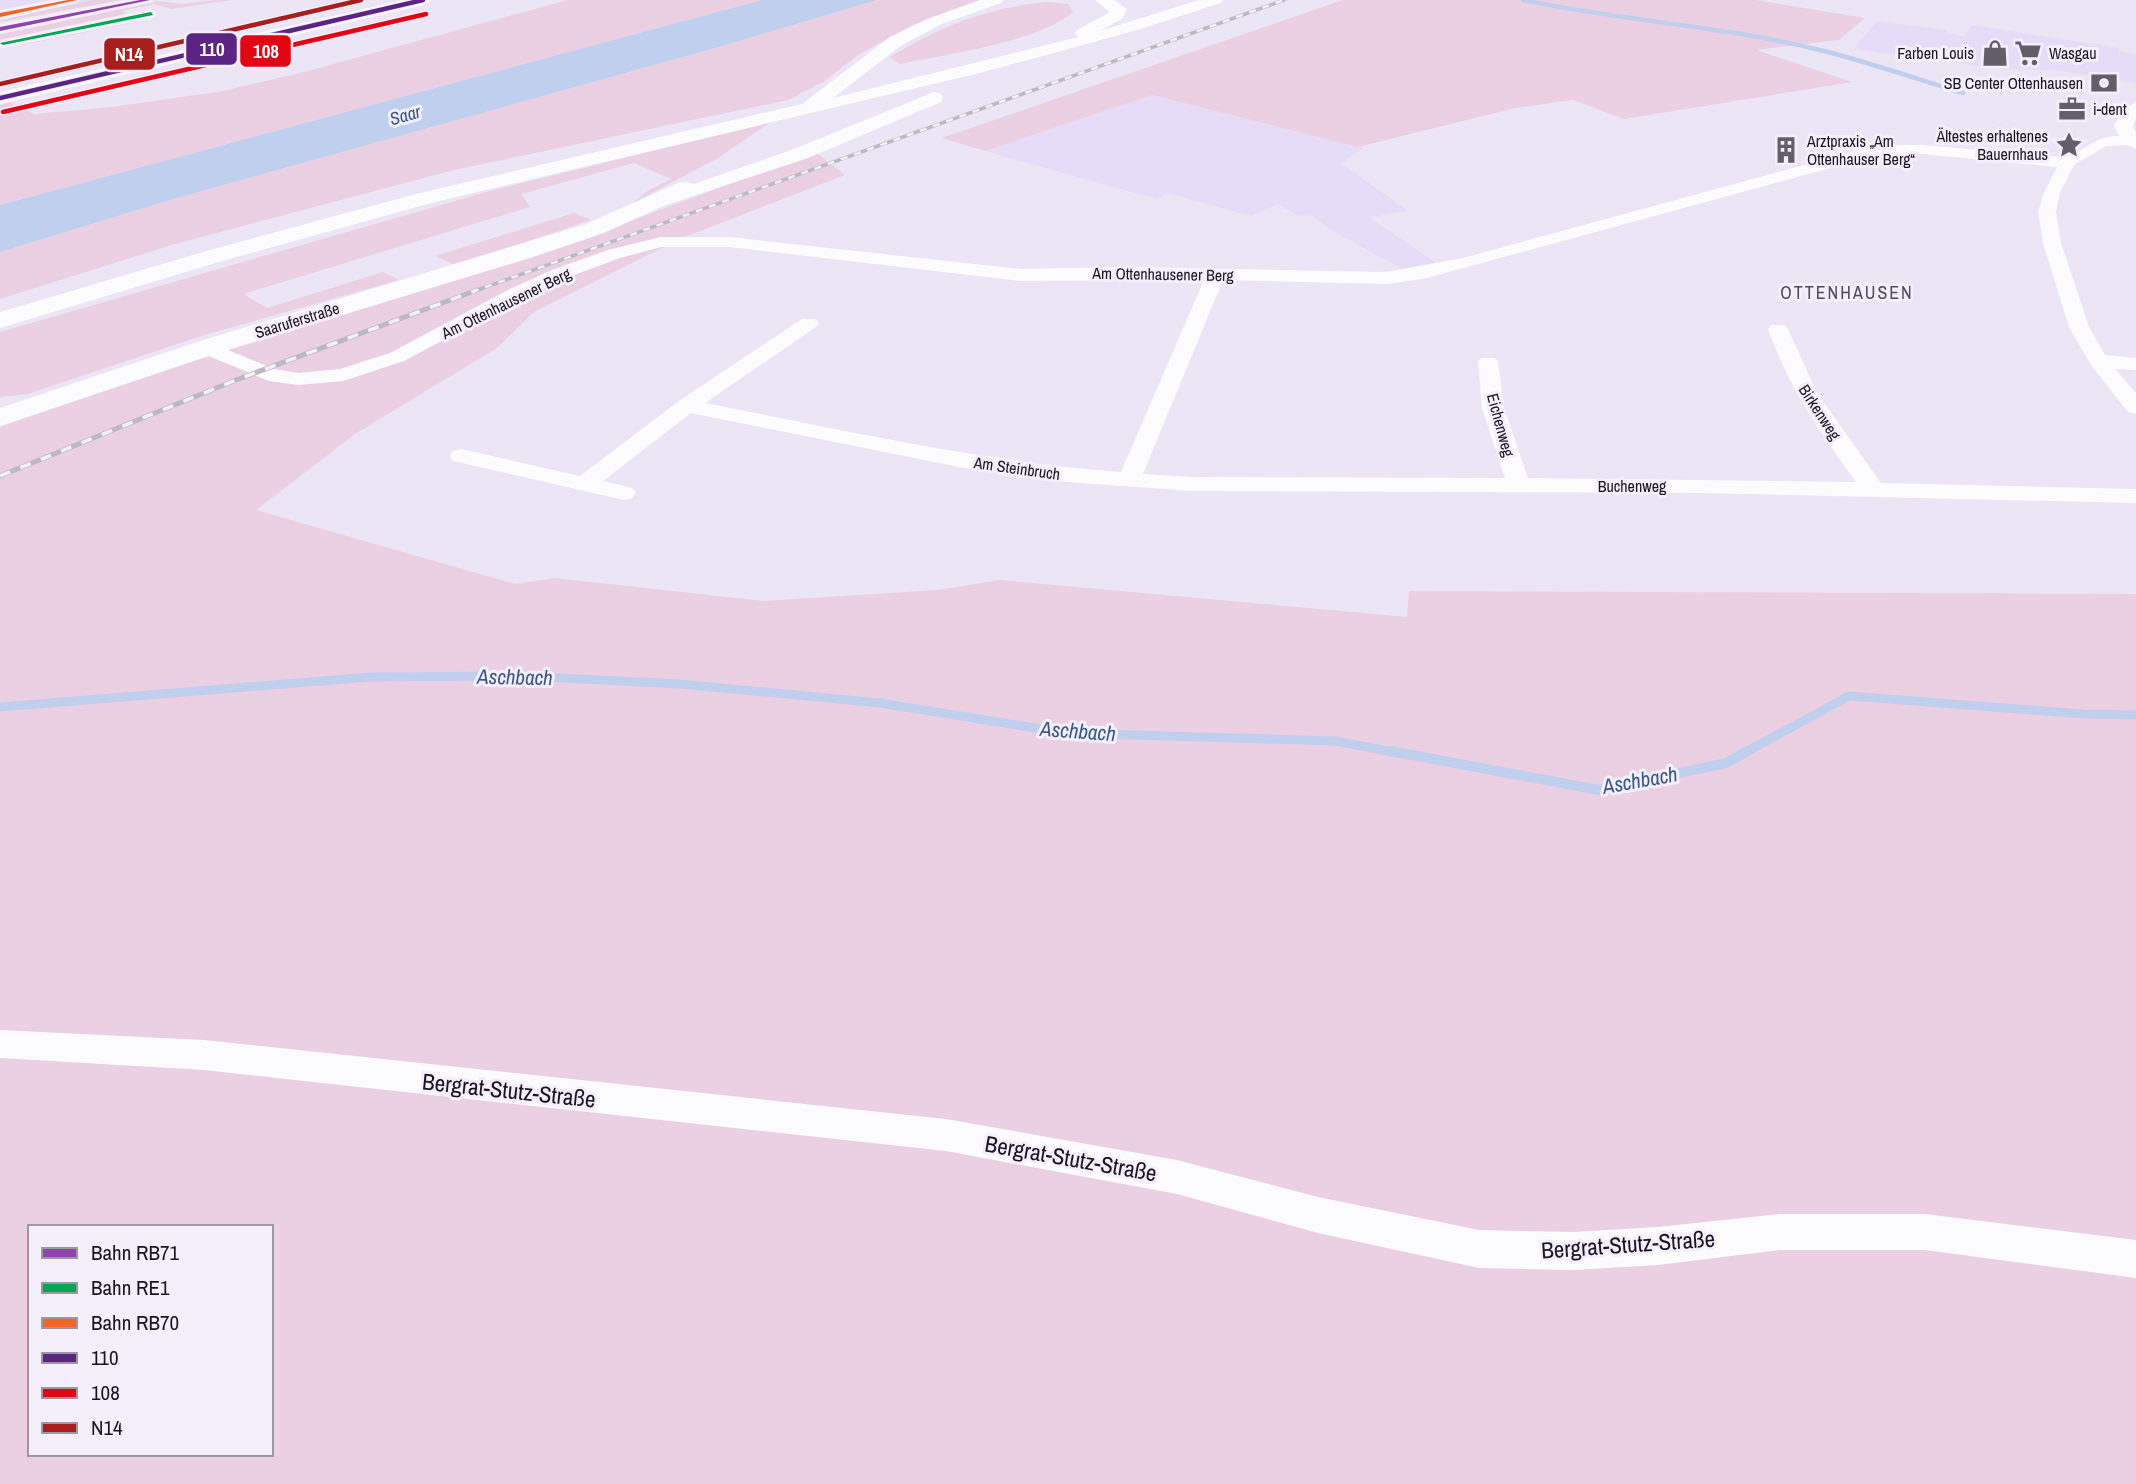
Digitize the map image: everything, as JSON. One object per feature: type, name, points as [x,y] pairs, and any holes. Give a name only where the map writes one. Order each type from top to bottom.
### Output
[{"type":"main road","points":[[0,98],[423,0]]},
{"type":"main road","points":[[1080,34],[1117,15],[1119,9],[1103,0]]},
{"type":"main road","points":[[0,308],[285,225],[443,183],[943,71],[1192,0]]},
{"type":"main road","points":[[664,200],[726,181],[890,118],[960,86],[1216,0]]},
{"type":"main road","points":[[766,139],[858,67],[915,31],[996,1]]},
{"type":"main road","points":[[0,320],[186,263],[400,205],[578,160],[964,73],[1110,34]]},
{"type":"main road","points":[[2135,142],[2124,133],[2122,126],[2124,119],[2136,108]]},
{"type":"main road","points":[[664,200],[744,153]]},
{"type":"main road","name":"Saaruferstraße","points":[[0,417],[206,348],[522,253],[596,228],[664,200]]},
{"type":"street","points":[[2135,142],[2098,144],[2078,160],[2068,161],[2052,193],[2047,212],[2052,243],[2079,327],[2098,361],[2136,407]]},
{"type":"street","name":"Am Ottenhausener Berg","points":[[206,348],[269,375],[298,379],[343,375],[397,357],[517,293],[559,274],[614,254],[661,242],[729,242],[1010,274],[1216,274],[1385,278],[1423,273],[1877,150],[1923,149],[2037,161],[2068,161]]},
{"type":"street","points":[[1129,480],[1216,274]]},
{"type":"street","points":[[584,484],[687,406],[809,323]]},
{"type":"street","name":"Birkenweg","points":[[1778,329],[1786,356],[1813,406],[1873,489]]},
{"type":"street","points":[[2098,361],[2136,364]]},
{"type":"street","name":"Eichenweg","points":[[1488,362],[1493,408],[1520,486]]},
{"type":"street","name":"Am Steinbruch","points":[[687,406],[959,460],[1054,474],[1129,480]]},
{"type":"street","points":[[461,456],[624,493]]},
{"type":"street","name":"Buchenweg","points":[[1129,480],[1191,484],[1873,489],[2136,496]]},
{"type":"street","name":"Bergrat-Stutz-Straße","points":[[0,1044],[204,1055],[946,1135],[1177,1177],[1318,1214],[1479,1249],[1574,1251],[1780,1232],[1925,1232],[2136,1259]]},
{"type":"shaded area","points":[[0,0],[91,0],[0,17]]},
{"type":"shaded area","points":[[91,0],[122,0],[0,22],[0,17]]},
{"type":"shaded area","points":[[232,0],[171,9],[154,4],[122,11],[136,22],[22,45],[7,39],[0,41],[0,31],[157,1],[184,4]]},
{"type":"shaded area","points":[[568,0],[762,0],[0,205],[0,105],[10,102],[34,114],[112,107],[223,91],[304,72]]},
{"type":"shaded area","points":[[877,0],[978,0],[912,25],[858,55],[823,82],[788,100],[454,170],[175,244],[0,299],[0,252],[177,198],[719,47]]},
{"type":"shaded area","points":[[1343,0],[1756,0],[1865,18],[1839,40],[1756,50],[1852,82],[1624,119],[1573,100],[1515,108],[1358,147],[1152,95],[985,151],[942,138]]},
{"type":"shaded area","points":[[1047,2],[1068,4],[1073,12],[1039,31],[991,46],[900,64],[890,57],[927,36],[965,20],[1005,8]]},
{"type":"shaded area","points":[[1877,21],[1947,30],[1946,33],[1964,36],[1972,25],[2119,48],[2118,51],[2136,54],[2136,83],[2055,70],[2003,69],[1854,49]]},
{"type":"shaded area","points":[[1152,95],[1364,148],[1341,163],[1408,211],[1369,217],[1436,263],[1402,269],[1328,228],[1311,215],[1298,216],[1278,204],[1251,216],[1167,193],[1156,199],[985,151]]},
{"type":"shaded area","points":[[771,122],[718,158],[631,204],[649,190],[671,179],[634,163],[521,194],[530,207],[243,294],[267,308],[383,272],[399,280],[198,337],[28,394],[0,397],[0,332],[486,192]]},
{"type":"shaded area","points":[[815,152],[845,175],[682,238],[534,312],[497,348],[355,434],[256,510],[515,584],[555,578],[763,601],[938,590],[999,580],[1407,617],[1409,591],[2136,594],[2136,1484],[0,1484],[0,427],[167,369],[585,238]]},
{"type":"shaded area","points":[[574,213],[591,220],[456,265],[435,256]]},
{"type":"water","name":"Saar","points":[[762,0],[877,0],[719,47],[177,198],[0,252],[0,205]]},
{"type":"waterway","points":[[1523,0],[1787,42],[1963,93]]},
{"type":"waterway","name":"Aschbach","points":[[0,707],[370,677],[523,676],[679,684],[880,703],[1066,733],[1335,741],[1399,753]]},
{"type":"waterway","name":"Aschbach","points":[[1744,753],[1849,696],[2084,714],[2136,715]]},
{"type":"waterway","name":"Aschbach","points":[[1390,751],[1599,790],[1726,763],[1748,751]]},
{"type":"railway","points":[[472,292],[1284,0]]},
{"type":"railway","points":[[0,476],[236,380],[477,290]]},
{"type":"rail line","name":"RB70","points":[[0,15],[75,0]]},
{"type":"rail line","name":"RB71","points":[[0,29],[148,0]]},
{"type":"rail line","name":"RE1","points":[[3,43],[151,14]]},
{"type":"transit line","name":"N14","points":[[0,84],[361,0]]},
{"type":"transit line","name":"110","points":[[0,98],[423,0]]},
{"type":"transit line","name":"108","points":[[3,112],[426,14]]},
{"type":"place","name":"Farben Louis","points":[[1995,53]]},
{"type":"place","name":"Wasgau","points":[[2028,53]]},
{"type":"place","name":"SB Center Ottenhausen","points":[[2104,83]]},
{"type":"place","name":"i-dent","points":[[2072,109]]},
{"type":"place","name":"Ältestes erhaltenes Bauernhaus","points":[[2069,145]]},
{"type":"place","name":"Arztpraxis „Am Ottenhauser Berg“","points":[[1786,150]]},
{"type":"district","name":"OTTENHAUSEN","points":[[1847,292]]}]
